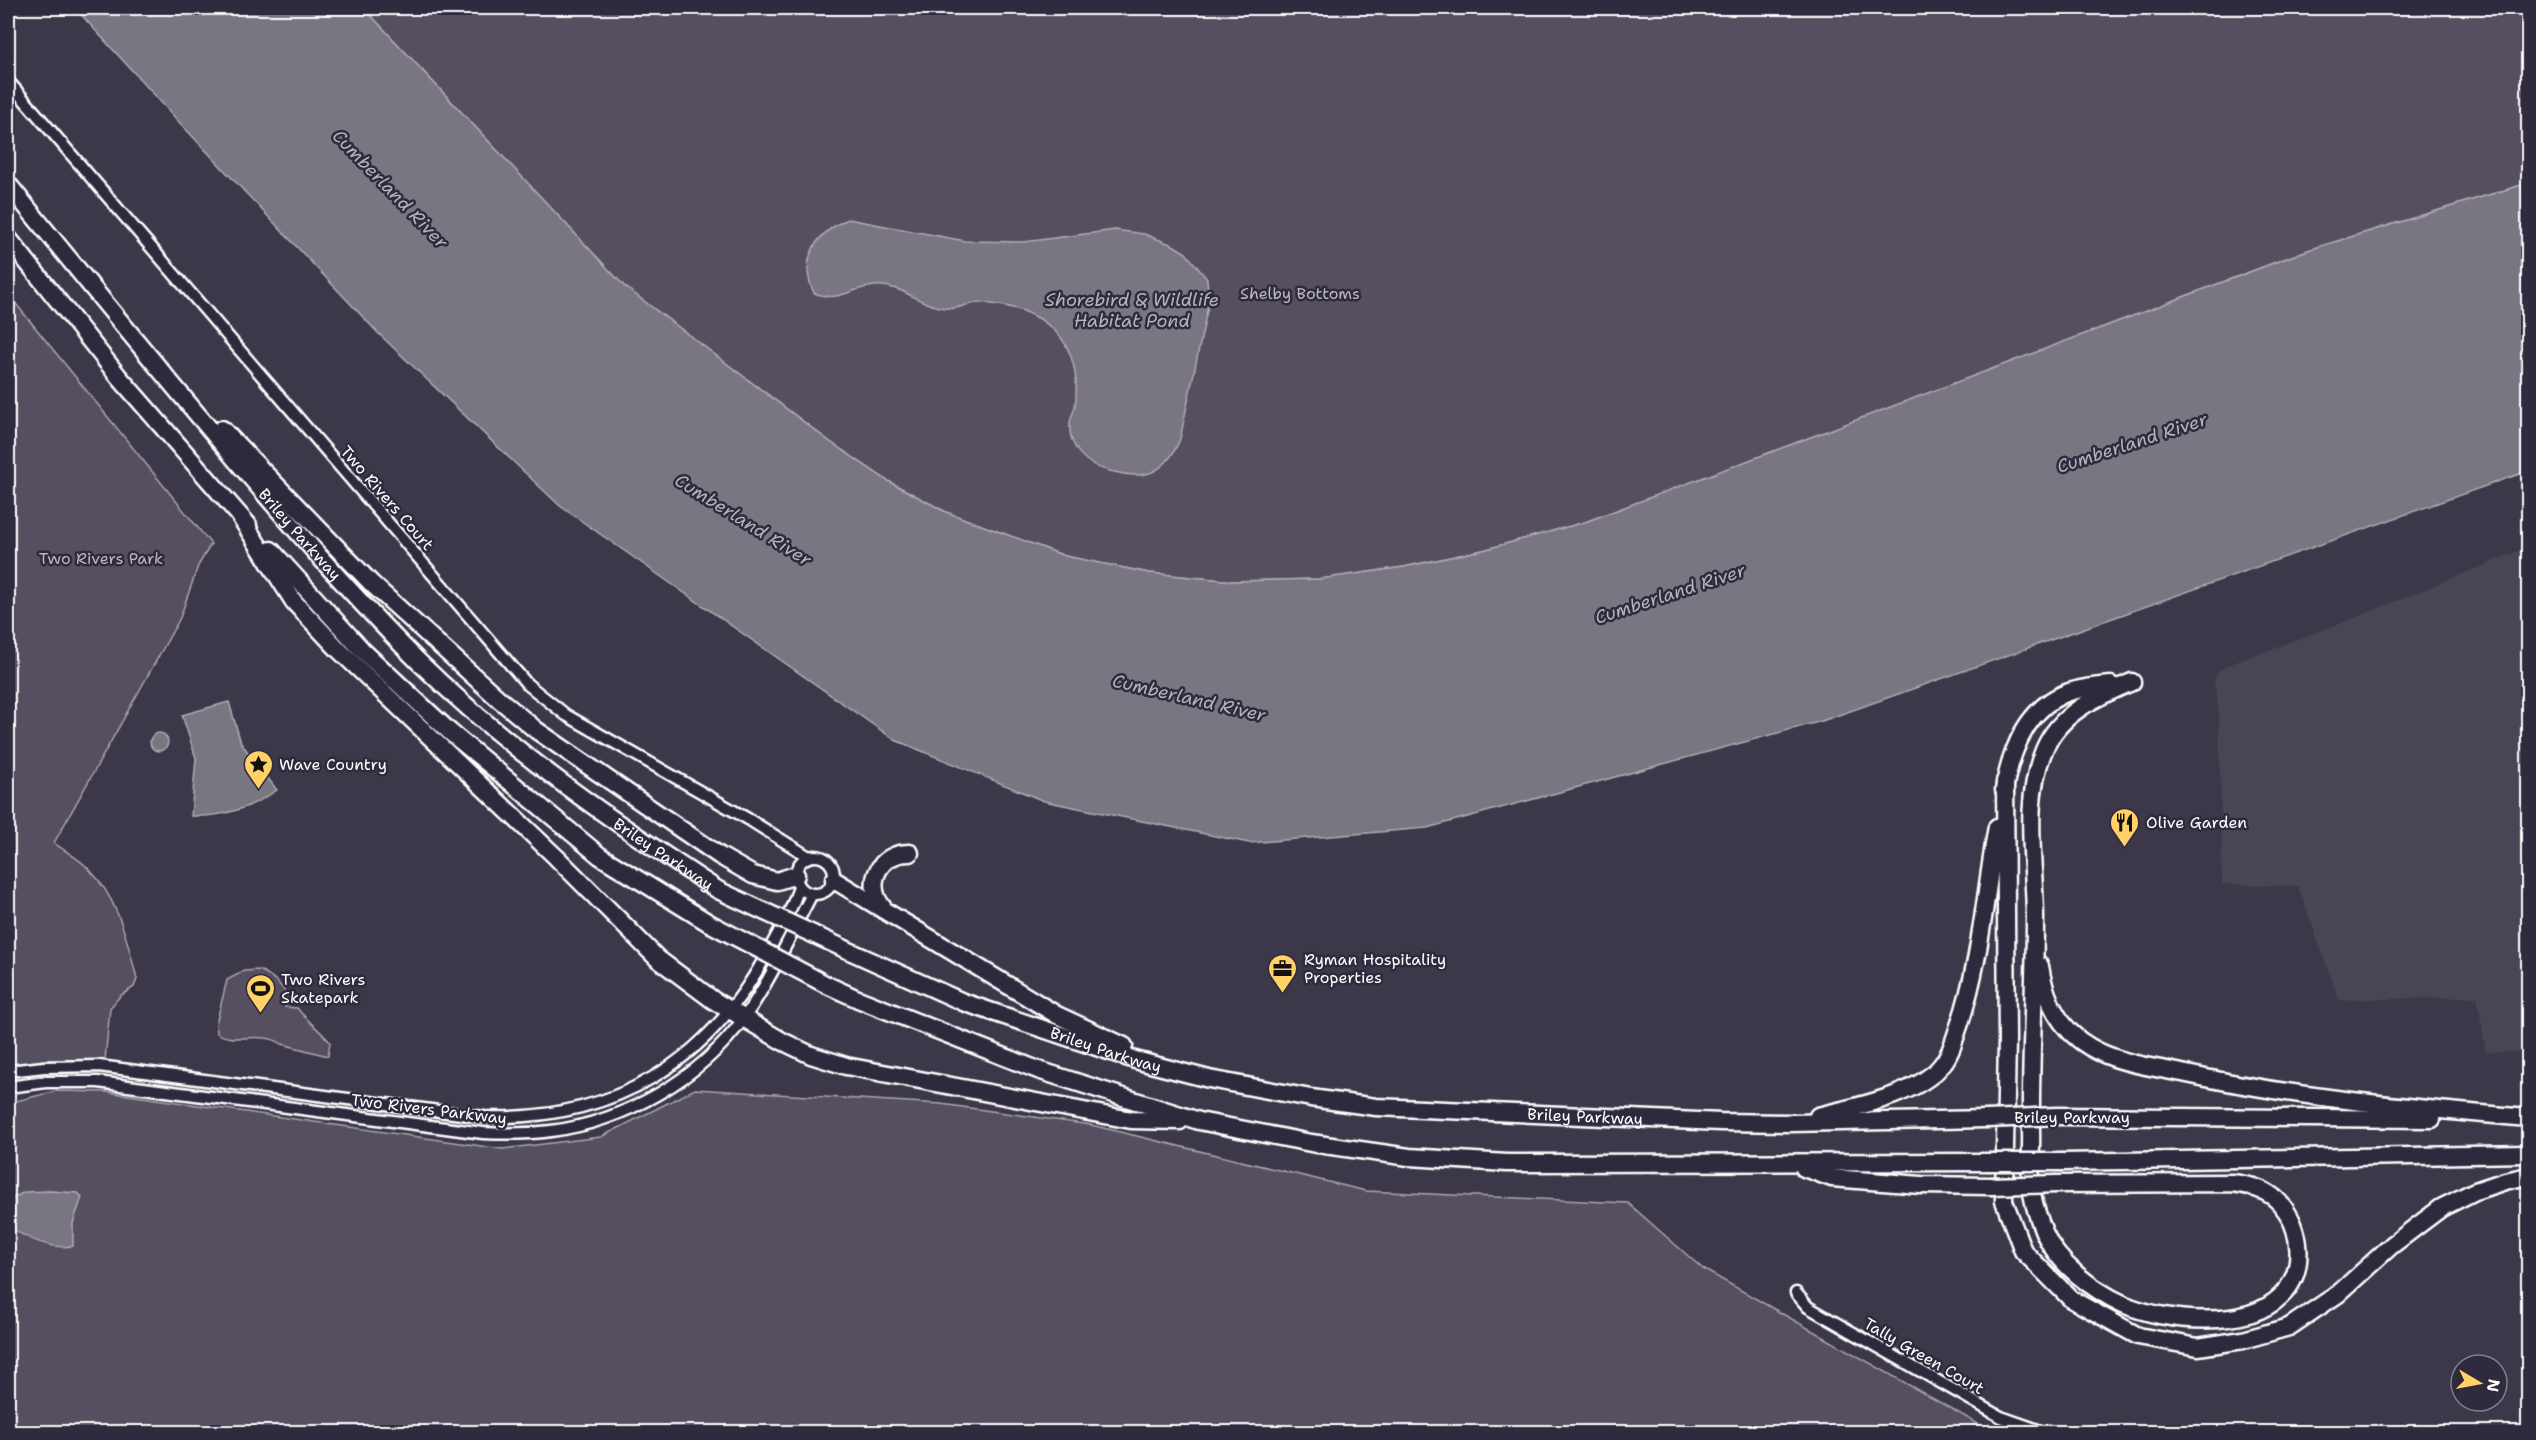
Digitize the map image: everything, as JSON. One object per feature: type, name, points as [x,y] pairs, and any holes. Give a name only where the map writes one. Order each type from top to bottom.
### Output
[{"type":"highway","name":"Briley Parkway","points":[[8,183],[137,344],[355,597],[422,665],[506,738],[617,825],[718,890],[963,1002],[1135,1060],[1209,1079],[1376,1107],[1791,1124],[2057,1116],[2529,1119]]},
{"type":"highway","name":"Briley Parkway","points":[[8,238],[119,377],[242,518],[362,650],[450,732],[600,856],[709,923],[827,985],[1038,1070],[1199,1121],[1311,1143],[1409,1157],[1507,1163],[2063,1162],[2529,1154]]},
{"type":"highway","points":[[137,344],[372,584],[536,730],[720,856],[753,875],[777,880],[798,876]]},
{"type":"highway","points":[[242,518],[294,602],[339,650],[556,857],[658,959],[713,1000],[782,1041],[811,1055],[846,1066],[1131,1120],[1199,1121]]},
{"type":"highway","points":[[1791,1124],[1891,1096],[1920,1082],[1940,1068],[1951,1051],[1968,1000],[2005,781],[2012,757],[2029,720],[2050,702],[2069,692],[2132,682],[2088,701],[2071,714],[2045,747],[2038,769],[2033,795],[2035,918],[2031,1102],[2032,1197],[2045,1235],[2067,1265],[2094,1288],[2125,1305],[2170,1316],[2200,1319],[2239,1317],[2264,1309],[2282,1295],[2293,1276],[2299,1259],[2298,1238],[2292,1221],[2278,1201],[2250,1185],[2232,1183],[2057,1184],[1991,1186],[1921,1185],[1832,1178],[1795,1164]]},
{"type":"highway","points":[[2022,735],[2045,747]]},
{"type":"highway","points":[[2005,781],[2007,1051],[2004,1201],[2023,1251],[2071,1299],[2138,1336],[2198,1347],[2243,1340],[2289,1327],[2338,1294],[2392,1245],[2441,1208],[2475,1191],[2529,1176]]},
{"type":"highway","points":[[884,909],[875,893],[876,874],[882,864],[891,857],[910,854]]},
{"type":"highway","points":[[834,880],[1067,1020],[1138,1053],[1265,1089]]},
{"type":"highway","points":[[2035,918],[2046,993],[2060,1020],[2071,1034],[2092,1048],[2121,1060],[2269,1090],[2382,1105],[2529,1119]]},
{"type":"street","name":"Two Rivers Court","points":[[8,81],[527,684],[566,715],[809,856]]},
{"type":"street","points":[[774,837],[785,847],[798,876],[812,894],[821,894],[827,890],[834,880],[835,873],[829,861],[820,856],[809,856],[798,876]]},
{"type":"street","name":"Two Rivers Parkway","points":[[8,1071],[45,1066],[99,1066],[484,1117],[518,1118],[551,1115],[583,1108],[615,1097],[645,1082],[673,1064],[738,1014],[795,902],[798,876]]},
{"type":"street","name":"Two Rivers Parkway","points":[[8,1087],[46,1082],[105,1082],[483,1133],[530,1133],[588,1123],[621,1112],[653,1096],[711,1056],[738,1014],[772,970],[812,894]]},
{"type":"street","name":"Tally Green Court","points":[[1796,1293],[1808,1307],[2001,1417],[2044,1432]]},
{"type":"shaded area","points":[[2528,547],[2528,1052],[2486,1052],[2477,997],[2339,1000],[2298,886],[2222,884],[2219,712],[2214,683],[2217,672],[2225,666],[2354,618]]},
{"type":"green space","name":"Shelby Bottoms","points":[[364,8],[2528,8],[2528,183],[2308,250],[1585,522],[1483,550],[1404,567],[1320,579],[1234,581],[1149,573],[1065,556],[946,512],[888,481],[829,441],[624,286]]},
{"type":"green space","name":"Two Rivers Park","points":[[8,294],[211,544],[198,566],[180,618],[54,843],[88,868],[107,892],[120,920],[137,979],[134,987],[120,996],[110,1008],[105,1060],[45,1060],[8,1065]]},
{"type":"green space","name":"Two Rivers Skatepark","points":[[259,970],[272,977],[283,989],[287,998],[285,1007],[297,1008],[330,1042],[328,1056],[266,1038],[232,1038],[217,1033],[216,1024],[227,980],[244,971]]},
{"type":"green space","points":[[695,1089],[941,1104],[1091,1125],[1366,1191],[1628,1203],[1703,1269],[1989,1430],[1988,1432],[8,1432],[8,1103],[56,1091],[107,1092],[502,1149],[601,1137]]},
{"type":"water","name":"Cumberland River","points":[[75,8],[364,8],[624,286],[829,441],[888,481],[946,512],[1065,556],[1149,573],[1234,581],[1320,579],[1404,567],[1483,550],[1585,522],[2308,250],[2528,183],[2528,471],[1822,721],[1427,828],[1249,843],[1044,801],[895,740],[560,506],[378,333]]},
{"type":"water","name":"Shorebird & Wildlife Habitat Pond","points":[[848,219],[965,241],[1024,242],[1115,230],[1144,234],[1173,245],[1186,253],[1207,279],[1209,301],[1180,439],[1171,456],[1158,469],[1136,475],[1098,467],[1079,453],[1070,432],[1076,396],[1074,365],[1061,337],[1033,315],[983,302],[954,308],[939,307],[885,286],[866,287],[838,296],[823,296],[814,293],[808,269],[813,249],[827,232]]},
{"type":"water","points":[[229,702],[241,743],[277,790],[246,807],[214,815],[191,816],[196,758],[182,715]]},
{"type":"water","points":[[159,733],[167,738],[168,742],[163,750],[159,751],[151,746],[150,742],[155,734]]},
{"type":"water","points":[[25,1192],[78,1193],[82,1197],[73,1223],[73,1246],[47,1245],[8,1226],[8,1200]]},
{"type":"place","name":"Wave Country","points":[[258,790]]},
{"type":"place","name":"Olive Garden","points":[[2125,848]]},
{"type":"place","name":"Ryman Hospitality Properties","points":[[1283,994]]},
{"type":"place","name":"Two Rivers Skatepark","points":[[260,1014]]}]
